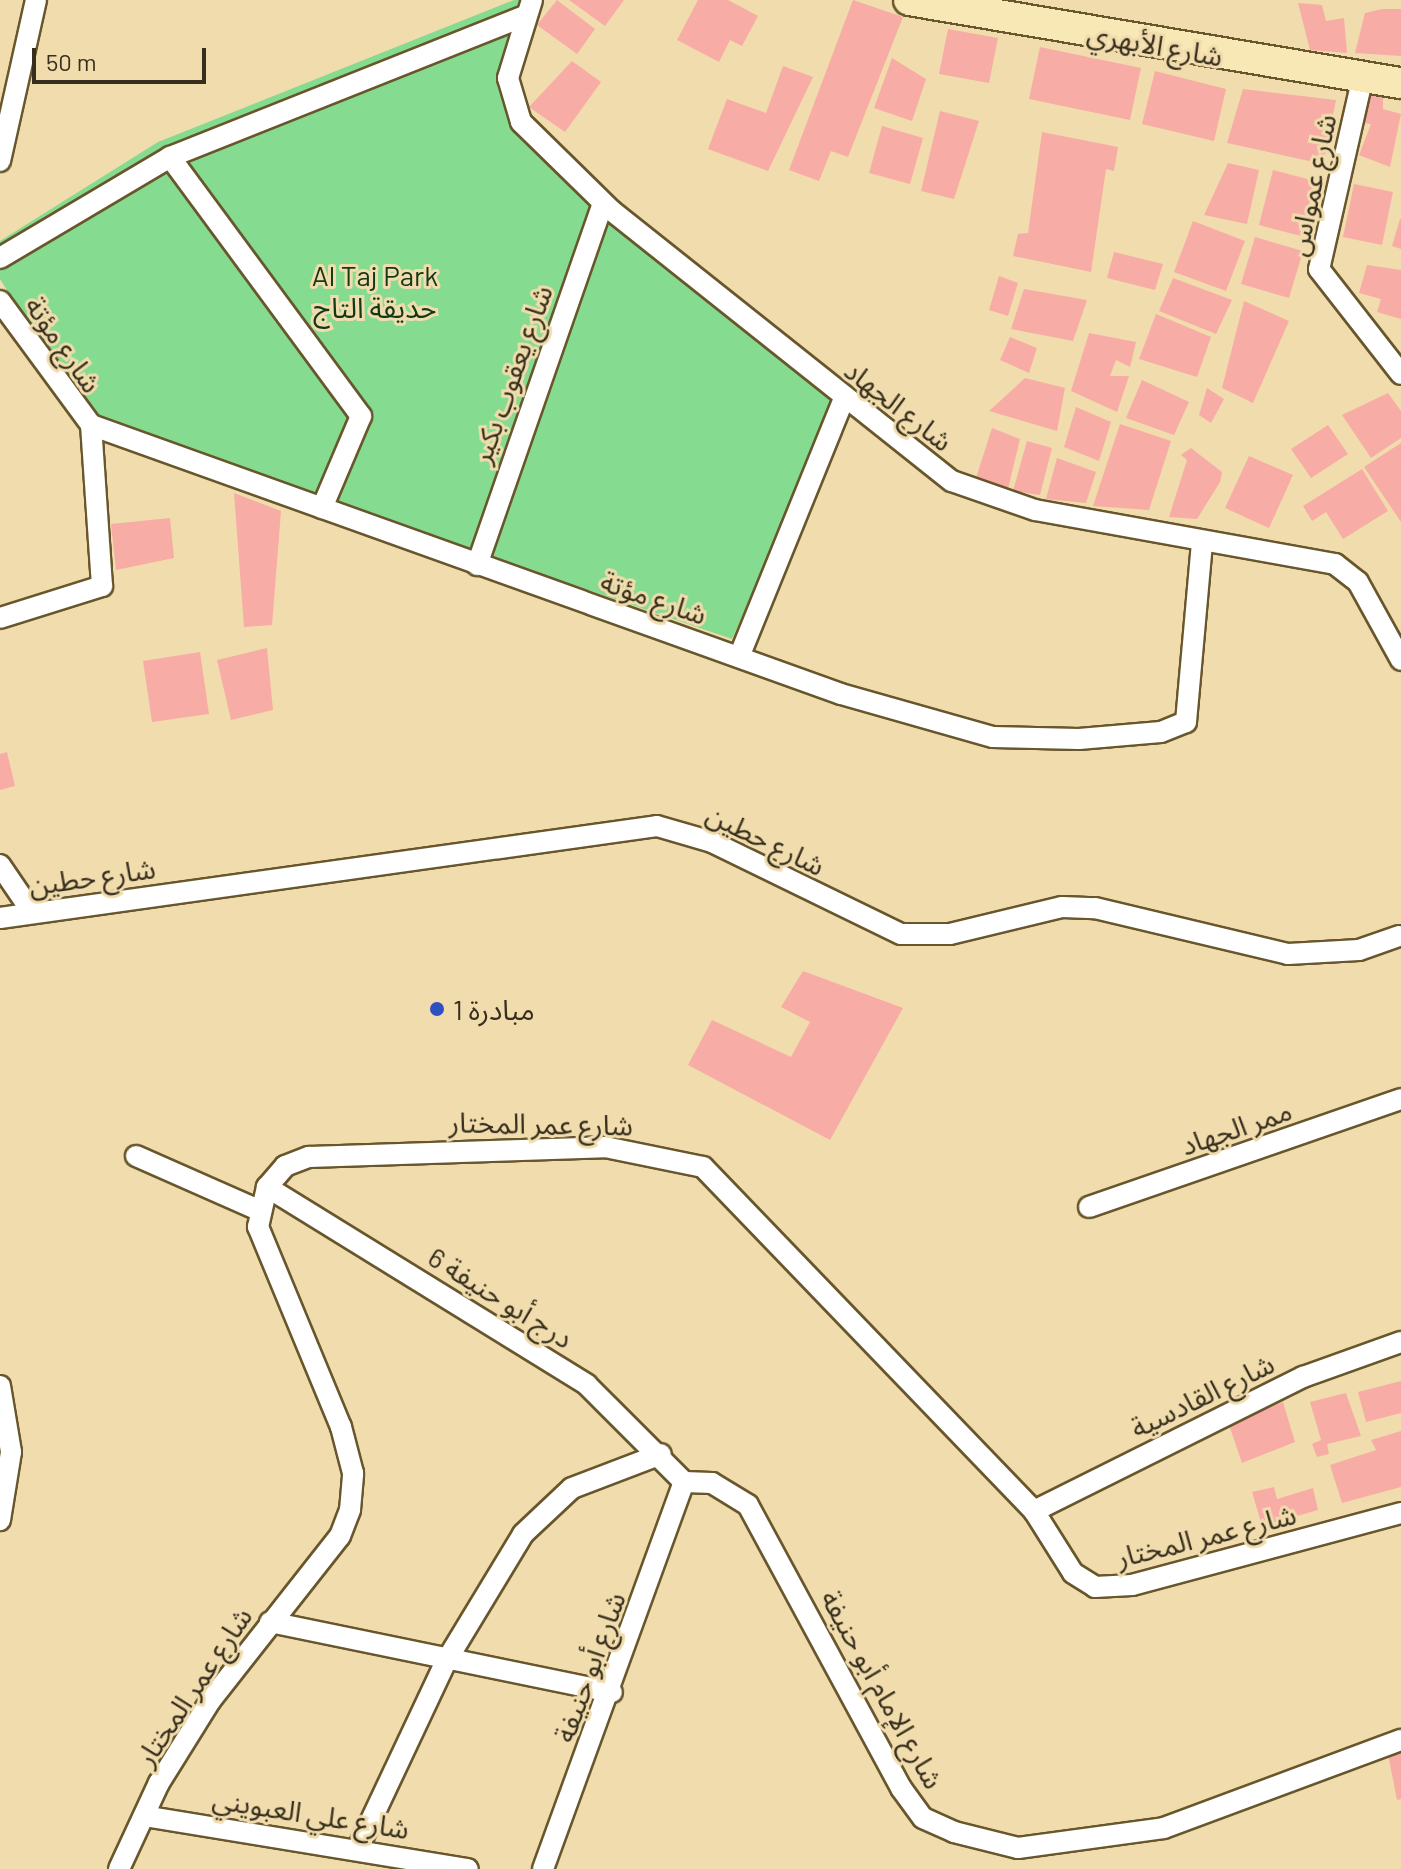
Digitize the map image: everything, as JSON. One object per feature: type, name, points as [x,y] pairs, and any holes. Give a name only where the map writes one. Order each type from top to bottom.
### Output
[{"type":"street","points":[[0,161],[36,0]]},
{"type":"street","name":"شارع الأبهري","points":[[909,0],[1401,83]]},
{"type":"street","points":[[0,258],[170,157],[528,8]]},
{"type":"street","name":"شارع الجهاد","points":[[528,8],[508,78],[514,107],[603,203],[844,398],[982,496],[1202,542],[1276,548],[1335,564],[1358,582],[1401,660]]},
{"type":"street","name":"شارع عمواس","points":[[1363,76],[1319,269],[1401,374]]},
{"type":"street","points":[[170,157],[361,416],[322,508]]},
{"type":"street","name":"شارع يعقوب بكير","points":[[477,565],[603,203]]},
{"type":"street","name":"شارع مؤتة","points":[[0,301],[91,425],[908,716],[993,737],[1161,732],[1189,714],[1202,542]]},
{"type":"street","points":[[739,657],[844,398]]},
{"type":"street","points":[[0,618],[102,586],[91,425]]},
{"type":"street","name":"شارع حطين","points":[[0,918],[657,826],[712,842],[901,934],[950,934],[1062,907],[1095,908],[1288,954],[1359,950],[1400,936]]},
{"type":"street","points":[[0,865],[32,912]]},
{"type":"street","name":"ممر الجهاد","points":[[1089,1207],[1401,1099]]},
{"type":"street","name":"شارع عمر المختار","points":[[119,1869],[144,1816],[210,1701],[340,1536],[354,1493],[341,1427],[278,1282],[256,1209],[267,1187],[285,1166],[309,1157],[499,1147],[605,1147],[703,1167],[1034,1511],[1073,1573],[1095,1587],[1113,1589],[1401,1513]]},
{"type":"street","points":[[136,1156],[256,1209]]},
{"type":"street","name":"درج أبو حنيفة 6","points":[[267,1187],[575,1377],[661,1454],[684,1482]]},
{"type":"street","name":"شارع القادسية","points":[[1034,1511],[1291,1382],[1401,1342]]},
{"type":"street","points":[[0,1386],[11,1452],[0,1520]]},
{"type":"street","points":[[359,1846],[445,1663],[523,1534],[572,1488],[661,1454]]},
{"type":"street","name":"شارع أبو حنيفة","points":[[543,1869],[612,1692],[684,1482]]},
{"type":"street","name":"شارع الإمام أبو حنيفة","points":[[684,1482],[712,1483],[748,1505],[901,1788],[923,1818],[954,1832],[1018,1848],[1164,1828],[1401,1740]]},
{"type":"street","points":[[270,1622],[445,1663],[612,1692]]},
{"type":"street","name":"شارع علي العبويني","points":[[144,1816],[359,1846],[468,1869]]},
{"type":"green space","name":"Al Taj Park حديقة التاج","points":[[514,0],[523,0],[512,121],[843,393],[732,639],[88,420],[0,279],[0,241],[158,142]]},
{"type":"building","points":[[557,0],[595,29],[577,54],[537,25]]},
{"type":"building","points":[[569,0],[624,0],[605,26]]},
{"type":"building","points":[[698,0],[728,0],[758,16],[742,46],[730,40],[719,62],[677,40]]},
{"type":"building","points":[[853,0],[903,17],[848,157],[831,151],[819,181],[789,170]]},
{"type":"building","points":[[1298,3],[1322,5],[1326,21],[1344,18],[1347,53],[1310,50]]},
{"type":"building","points":[[1401,9],[1401,56],[1355,53],[1365,13]]},
{"type":"building","points":[[948,29],[998,38],[989,83],[939,74]]},
{"type":"building","points":[[1040,47],[1141,68],[1130,120],[1029,99]]},
{"type":"building","points":[[892,58],[926,79],[912,121],[874,108]]},
{"type":"building","points":[[572,61],[601,82],[565,132],[529,107]]},
{"type":"building","points":[[783,66],[813,77],[768,171],[708,149],[727,99],[766,113]]},
{"type":"building","points":[[1155,71],[1226,89],[1214,141],[1142,124]]},
{"type":"building","points":[[1243,89],[1336,100],[1323,164],[1227,143]]},
{"type":"building","points":[[1383,93],[1383,109],[1401,114],[1390,167],[1359,155],[1371,124],[1353,122],[1371,96]]},
{"type":"building","points":[[940,111],[979,121],[954,199],[921,191]]},
{"type":"building","points":[[882,126],[923,138],[910,184],[869,173]]},
{"type":"building","points":[[1042,132],[1118,147],[1114,171],[1106,169],[1091,272],[1013,256],[1018,234],[1028,233]]},
{"type":"building","points":[[1228,163],[1259,170],[1247,224],[1204,215]]},
{"type":"building","points":[[1273,170],[1315,181],[1301,236],[1259,225]]},
{"type":"building","points":[[1354,184],[1393,192],[1382,245],[1343,237]]},
{"type":"building","points":[[1401,219],[1401,249],[1392,246]]},
{"type":"building","points":[[1193,221],[1245,241],[1226,291],[1174,272]]},
{"type":"building","points":[[1255,237],[1303,251],[1289,298],[1241,284]]},
{"type":"building","points":[[1114,252],[1163,264],[1155,290],[1107,278]]},
{"type":"building","points":[[1367,265],[1401,270],[1401,319],[1377,312],[1381,299],[1359,293]]},
{"type":"building","points":[[999,276],[1018,283],[1008,316],[989,310]]},
{"type":"building","points":[[1173,278],[1232,300],[1216,334],[1159,311]]},
{"type":"building","points":[[1024,289],[1087,300],[1073,341],[1011,329]]},
{"type":"building","points":[[1244,301],[1289,321],[1253,403],[1222,388]]},
{"type":"building","points":[[1156,314],[1211,337],[1197,377],[1139,359]]},
{"type":"building","points":[[1089,333],[1136,342],[1130,367],[1116,360],[1110,376],[1129,376],[1117,412],[1071,391]]},
{"type":"building","points":[[1010,337],[1037,348],[1029,373],[1000,360]]},
{"type":"building","points":[[1025,378],[1065,388],[1057,431],[989,411]]},
{"type":"building","points":[[1142,380],[1189,402],[1174,435],[1126,418]]},
{"type":"building","points":[[1207,388],[1224,399],[1211,423],[1199,415]]},
{"type":"building","points":[[1388,393],[1401,411],[1401,438],[1371,458],[1342,415]]},
{"type":"building","points":[[1076,407],[1111,422],[1099,461],[1064,447]]},
{"type":"building","points":[[1120,424],[1171,441],[1149,510],[1093,506]]},
{"type":"building","points":[[1328,425],[1348,454],[1311,478],[1291,449]]},
{"type":"building","points":[[992,428],[1020,439],[1008,489],[976,478]]},
{"type":"building","points":[[1027,441],[1052,448],[1040,495],[1013,491]]},
{"type":"building","points":[[1401,443],[1401,522],[1364,467]]},
{"type":"building","points":[[1191,448],[1222,472],[1220,482],[1197,519],[1169,517],[1187,460],[1181,455]]},
{"type":"building","points":[[1249,456],[1293,475],[1269,528],[1225,508]]},
{"type":"building","points":[[1057,458],[1096,472],[1086,503],[1046,499]]},
{"type":"building","points":[[1362,469],[1388,511],[1343,539],[1326,512],[1312,521],[1303,506]]},
{"type":"building","points":[[234,493],[281,511],[272,625],[244,627]]},
{"type":"building","points":[[170,518],[174,558],[116,570],[111,524]]},
{"type":"building","points":[[267,648],[273,710],[231,720],[217,660]]},
{"type":"building","points":[[200,652],[209,714],[152,722],[143,661]]},
{"type":"building","points":[[7,752],[15,786],[0,790],[0,754]]},
{"type":"building","points":[[803,971],[903,1008],[830,1140],[688,1065],[712,1020],[791,1057],[810,1022],[781,1007]]},
{"type":"building","points":[[1401,1381],[1401,1413],[1366,1422],[1358,1392]]},
{"type":"building","points":[[1346,1393],[1361,1436],[1327,1444],[1329,1454],[1317,1457],[1312,1444],[1321,1440],[1310,1402]]},
{"type":"building","points":[[1283,1402],[1295,1442],[1242,1463],[1229,1425]]},
{"type":"building","points":[[1401,1431],[1401,1487],[1342,1503],[1330,1465],[1376,1450],[1371,1440]]},
{"type":"building","points":[[1274,1487],[1277,1499],[1313,1488],[1318,1510],[1262,1526],[1252,1492]]},
{"type":"building","points":[[1401,1750],[1401,1799],[1397,1800],[1388,1754]]},
{"type":"place","name":"مبادرة 1","points":[[437,1009]]}]
